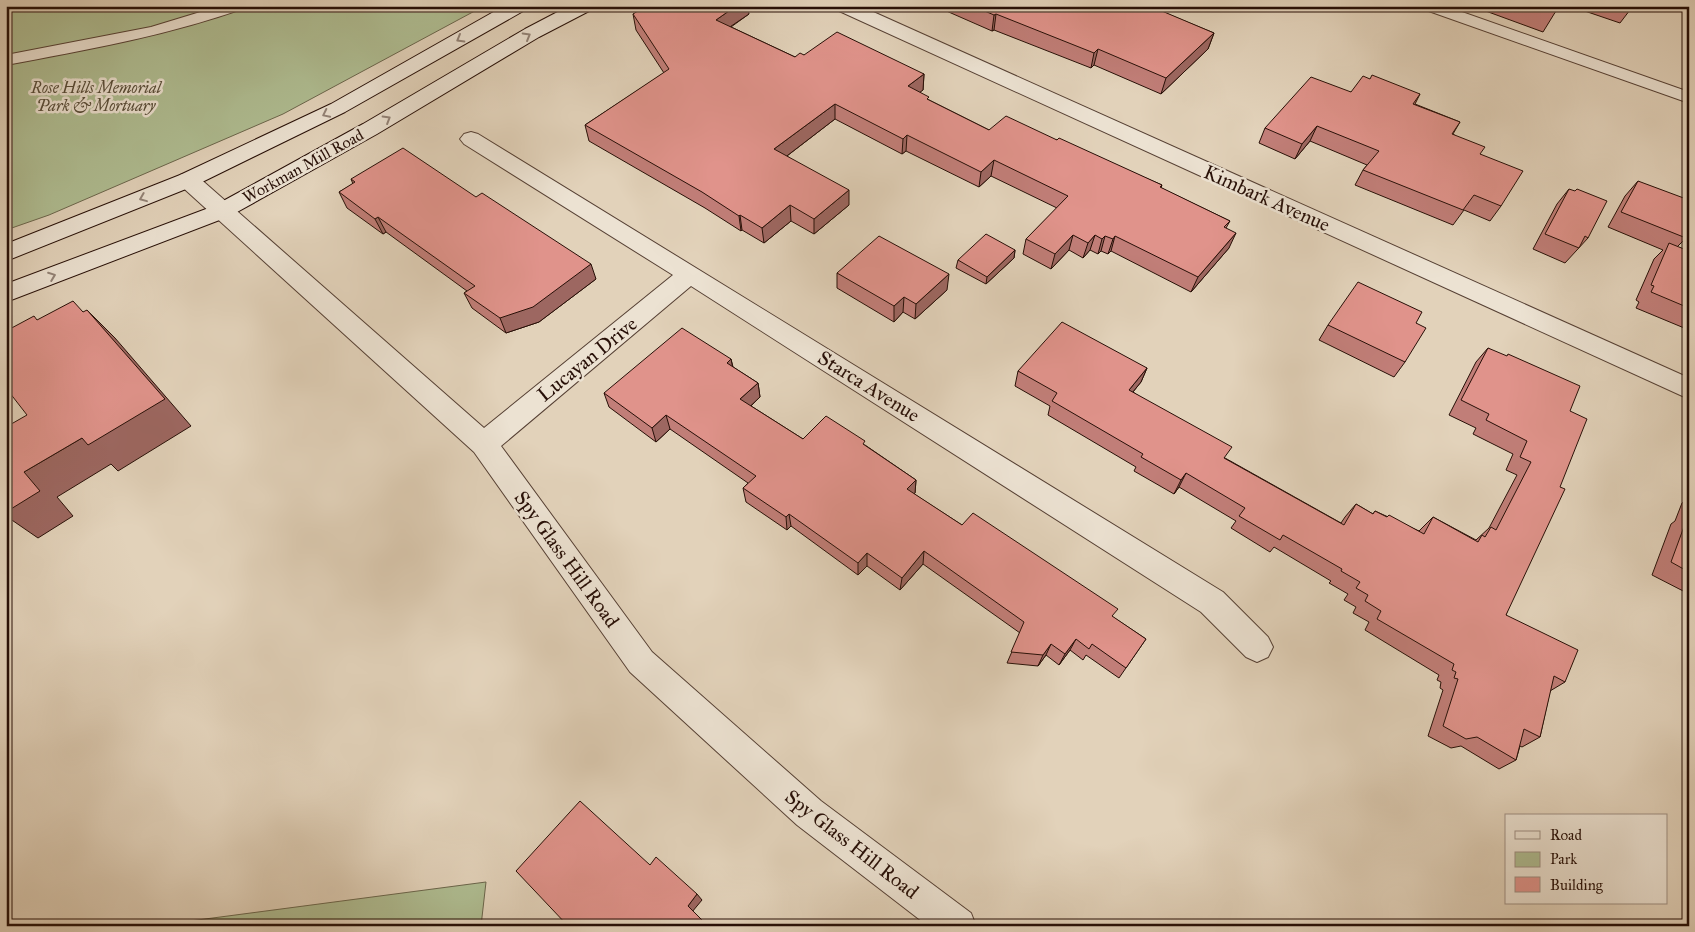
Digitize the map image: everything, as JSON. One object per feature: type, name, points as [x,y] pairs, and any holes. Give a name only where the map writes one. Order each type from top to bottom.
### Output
[{"type":"street","name":"Workman Mill Road","points":[[6,253],[188,180],[338,108],[518,6]]},
{"type":"street","name":"Workman Mill Road","points":[[6,294],[222,211],[370,129],[532,32],[584,6]]},
{"type":"street","name":"Kimbark Avenue","points":[[844,6],[1689,389]]},
{"type":"street","name":"Starca Avenue","points":[[471,139],[690,274],[1212,602],[1258,647]]},
{"type":"street","name":"Spy Glass Hill Road","points":[[188,180],[484,444],[641,662],[809,813],[958,926]]},
{"type":"street","name":"Lucayan Drive","points":[[484,444],[690,274]]},
{"type":"lane","points":[[6,60],[128,36],[204,18],[236,6]]},
{"type":"lane","points":[[1430,6],[1689,98]]},
{"type":"green space","name":"Rose Hills Memorial Park & Mortuary","points":[[6,6],[484,6],[283,114],[49,215],[6,230]]},
{"type":"green space","points":[[486,882],[481,926],[152,926]]},
{"type":"building","points":[[646,6],[736,6],[716,20],[795,57],[800,53],[804,55],[837,32],[924,74],[908,86],[929,97],[927,99],[989,130],[1006,116],[1057,140],[1059,138],[1162,185],[1160,187],[1230,221],[1224,227],[1236,233],[1198,277],[1115,236],[1113,239],[1105,236],[1102,239],[1095,235],[1088,243],[1073,235],[1055,254],[1026,239],[1068,196],[994,160],[981,172],[907,135],[903,139],[835,104],[774,149],[849,190],[814,219],[790,205],[762,228],[585,125],[669,69],[633,14]]},
{"type":"building","points":[[973,6],[1150,6],[1214,33],[1166,78],[1098,49],[1094,53]]},
{"type":"building","points":[[1541,6],[1559,6],[1556,12]]},
{"type":"building","points":[[1372,75],[1420,94],[1413,104],[1460,122],[1452,134],[1485,147],[1480,154],[1523,171],[1501,206],[1474,195],[1463,210],[1363,170],[1379,151],[1317,126],[1302,144],[1265,128],[1311,77],[1351,92],[1363,76],[1370,79]]},
{"type":"building","points":[[403,148],[476,197],[482,193],[591,264],[533,307],[500,318],[464,293],[475,286],[378,217],[375,219],[339,192],[355,182],[351,179]]},
{"type":"building","points":[[1638,181],[1689,200],[1689,232],[1686,238],[1621,212]]},
{"type":"building","points":[[1569,189],[1575,191],[1577,189],[1607,201],[1588,238],[1585,236],[1579,248],[1545,234]]},
{"type":"building","points":[[986,234],[1015,250],[987,277],[958,260]]},
{"type":"building","points":[[879,236],[949,274],[916,304],[904,297],[894,306],[837,273]]},
{"type":"building","points":[[1669,243],[1689,251],[1689,308],[1651,292],[1654,286],[1651,285]]},
{"type":"building","points":[[1358,282],[1422,312],[1416,323],[1426,328],[1405,362],[1328,325]]},
{"type":"building","points":[[73,301],[83,312],[87,310],[165,399],[88,445],[82,438],[24,472],[40,491],[6,512],[6,427],[27,415],[6,388],[6,331],[34,316],[37,320]]},
{"type":"building","points":[[1062,322],[1147,368],[1129,390],[1232,447],[1224,458],[1344,525],[1356,504],[1373,514],[1375,511],[1387,517],[1389,515],[1424,534],[1433,517],[1478,542],[1482,535],[1485,537],[1491,527],[1496,530],[1531,462],[1520,457],[1527,441],[1486,420],[1489,414],[1461,400],[1488,348],[1507,356],[1508,354],[1580,386],[1570,411],[1587,419],[1560,487],[1565,489],[1506,615],[1578,650],[1565,682],[1554,676],[1540,737],[1524,729],[1516,760],[1477,737],[1466,739],[1443,726],[1458,679],[1454,678],[1456,672],[1452,670],[1454,664],[1377,619],[1381,611],[1365,601],[1368,595],[1356,588],[1360,582],[1341,571],[1342,569],[1283,535],[1280,540],[1239,516],[1245,508],[1186,473],[1181,480],[1141,457],[1143,454],[1052,401],[1057,393],[1018,371]]},
{"type":"building","points":[[682,328],[731,359],[727,363],[758,383],[740,399],[803,439],[826,416],[865,441],[863,444],[916,480],[907,489],[962,525],[973,513],[1118,609],[1112,616],[1146,639],[1126,668],[1092,644],[1089,649],[1076,639],[1065,654],[1051,644],[1043,655],[1011,652],[1024,622],[924,551],[902,578],[867,553],[858,563],[789,514],[786,517],[743,488],[756,476],[666,415],[652,428],[604,393]]},
{"type":"building","points":[[1689,513],[1689,572],[1671,562]]},
{"type":"building","points":[[580,801],[650,865],[656,857],[697,894],[688,906],[708,926],[568,926],[516,871]]}]
